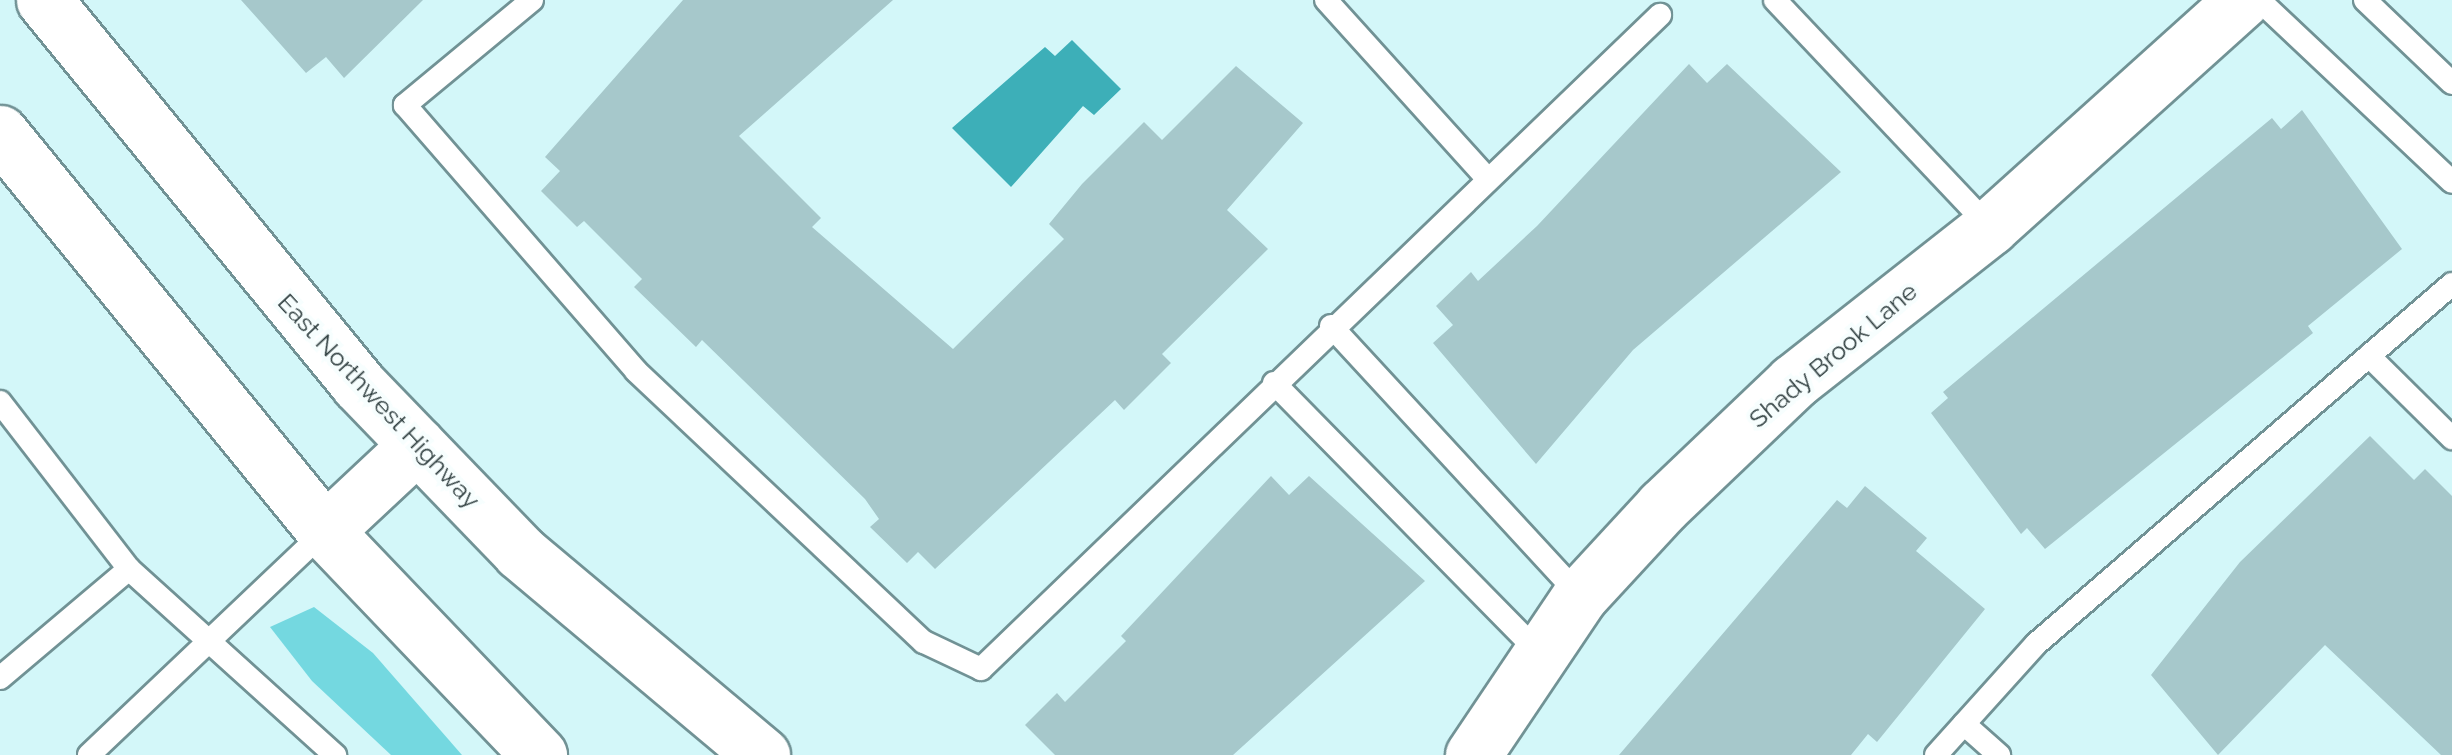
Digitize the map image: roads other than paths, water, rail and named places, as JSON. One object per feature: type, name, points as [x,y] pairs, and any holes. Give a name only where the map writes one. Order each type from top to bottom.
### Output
[{"type":"main road","name":"East Northwest Highway","points":[[44,0],[230,239],[418,445],[643,664],[762,755]]},
{"type":"main road","name":"Shady Brook Lane","points":[[1473,755],[1580,596],[1793,382],[1990,227],[2242,0]]},
{"type":"main road","points":[[0,134],[325,531],[539,755]]},
{"type":"main road","points":[[325,531],[418,445]]},
{"type":"lane","points":[[532,0],[405,105],[636,371],[924,642],[981,669],[1485,176],[1660,14]]},
{"type":"lane","points":[[1326,0],[1485,176]]},
{"type":"lane","points":[[1774,0],[1990,227]]},
{"type":"lane","points":[[2259,0],[2452,182]]},
{"type":"lane","points":[[2365,0],[2452,83]]},
{"type":"lane","points":[[1936,755],[2036,644],[2452,284]]},
{"type":"lane","points":[[1331,326],[1580,596]]},
{"type":"lane","points":[[2368,356],[2452,438]]},
{"type":"lane","points":[[1274,382],[1540,654]]},
{"type":"lane","points":[[0,402],[129,569],[335,755]]},
{"type":"lane","points":[[89,755],[325,531]]},
{"type":"lane","points":[[0,678],[129,569]]},
{"type":"lane","points":[[1964,724],[2000,755]]}]
